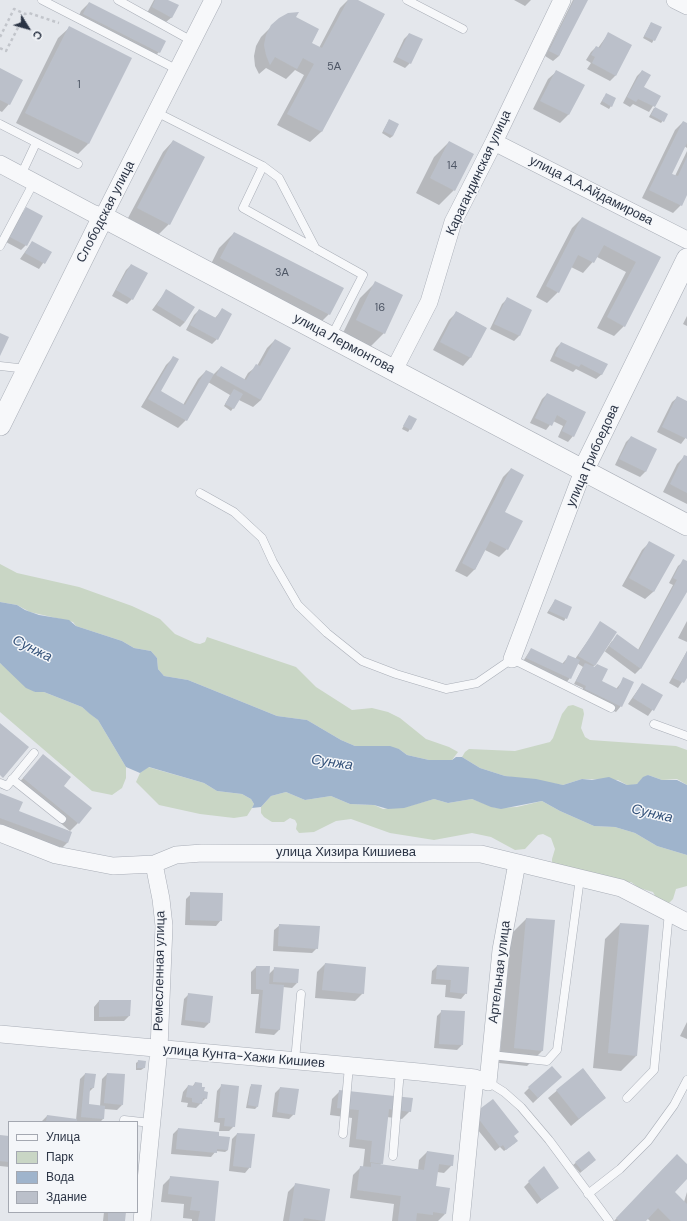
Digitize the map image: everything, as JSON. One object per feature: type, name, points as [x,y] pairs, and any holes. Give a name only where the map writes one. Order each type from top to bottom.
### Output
[{"type":"street","name":"Слободская улица","points":[[0,425],[213,0]]},
{"type":"street","name":"Карагандинская улица","points":[[394,370],[429,302],[453,222],[494,142],[562,0]]},
{"type":"street","points":[[675,0],[687,6]]},
{"type":"street","name":"улица А.А.Айдамирова","points":[[494,142],[687,240]]},
{"type":"street","name":"улица Лермонтова","points":[[0,164],[687,525]]},
{"type":"street","name":"улица Грибоедова","points":[[512,659],[583,471],[687,259]]},
{"type":"street","name":"улица Хизира Кишиева","points":[[0,833],[56,855],[113,866],[154,864],[176,856],[226,852],[481,854],[621,888],[687,922]]},
{"type":"street","name":"Артельная улица","points":[[462,1221],[482,1080],[491,1055],[501,950],[516,863]]},
{"type":"street","name":"Ремесленная улица","points":[[142,1221],[158,1049],[164,926],[161,899],[154,864]]},
{"type":"street","name":"улица Кунта-Хажи Кишиев","points":[[0,1034],[400,1070],[482,1080]]},
{"type":"lane","points":[[42,0],[178,70]]},
{"type":"lane","points":[[118,0],[129,3],[192,41]]},
{"type":"lane","points":[[407,0],[463,29]]},
{"type":"lane","points":[[156,112],[263,166],[279,178],[316,249]]},
{"type":"lane","points":[[0,124],[78,164]]},
{"type":"lane","points":[[0,246],[27,179],[36,143]]},
{"type":"lane","points":[[263,166],[243,208],[362,275],[330,337]]},
{"type":"lane","points":[[0,366],[27,369]]},
{"type":"lane","points":[[200,493],[234,512],[262,538],[273,562],[298,605],[327,633],[362,661],[396,674],[446,688],[477,683],[512,659],[611,708]]},
{"type":"lane","points":[[654,724],[687,736]]},
{"type":"lane","points":[[0,783],[7,786],[34,753]]},
{"type":"lane","points":[[12,779],[62,819]]},
{"type":"lane","points":[[491,1055],[547,1061],[557,1050],[580,878]]},
{"type":"lane","points":[[627,1098],[654,1070],[669,912]]},
{"type":"lane","points":[[295,1061],[301,994]]},
{"type":"lane","points":[[343,1134],[349,1066]]},
{"type":"lane","points":[[393,1156],[400,1070]]},
{"type":"lane","points":[[482,1080],[504,1092],[521,1107],[549,1140],[609,1221]]},
{"type":"lane","points":[[588,1194],[620,1169],[648,1141],[674,1105],[687,1080]]},
{"type":"lane","points":[[124,1121],[133,1121]]},
{"type":"lane","points":[[138,1122],[151,1123]]},
{"type":"path","points":[[0,37],[14,9],[25,14],[6,51],[0,48]]},
{"type":"green space","points":[[0,564],[17,573],[79,587],[132,606],[160,619],[175,634],[195,643],[200,644],[205,642],[207,637],[296,667],[316,687],[352,710],[372,708],[388,712],[400,718],[426,739],[449,747],[458,752],[452,760],[429,760],[407,755],[399,749],[355,746],[341,740],[307,720],[277,716],[188,680],[164,676],[158,669],[157,658],[151,651],[134,648],[122,641],[76,626],[73,622],[30,612],[17,605],[0,602]]},
{"type":"green space","points":[[0,663],[35,692],[44,692],[82,707],[98,720],[126,767],[126,778],[122,788],[112,795],[92,791],[0,712]]},
{"type":"green space","points":[[573,705],[583,709],[584,714],[581,728],[585,737],[590,740],[676,746],[687,750],[687,785],[677,779],[662,780],[648,775],[637,784],[632,785],[627,785],[618,780],[582,779],[563,785],[505,776],[480,768],[462,757],[469,749],[515,751],[550,742],[562,714],[568,706]]},
{"type":"green space","points":[[148,767],[204,783],[217,791],[242,794],[251,799],[254,804],[247,816],[234,818],[200,814],[159,805],[136,782],[140,773]]},
{"type":"green space","points":[[286,792],[305,800],[331,796],[350,804],[374,805],[383,809],[409,806],[434,799],[448,803],[472,799],[496,808],[517,807],[542,801],[560,811],[594,826],[615,827],[635,833],[657,846],[687,855],[687,886],[676,889],[673,899],[666,906],[658,901],[653,892],[639,888],[631,882],[627,883],[552,864],[555,849],[551,838],[543,834],[538,835],[525,849],[515,850],[491,837],[472,833],[434,840],[390,833],[351,819],[336,821],[314,832],[299,833],[296,829],[297,824],[295,820],[290,818],[284,822],[272,822],[261,813],[261,807],[271,796]]},
{"type":"water","name":"Сунжа","points":[[0,602],[17,605],[25,610],[39,615],[69,620],[76,626],[122,641],[134,648],[151,651],[157,658],[158,669],[164,676],[188,680],[277,716],[307,720],[341,740],[355,746],[390,746],[399,749],[407,755],[429,760],[452,760],[456,757],[462,757],[480,768],[505,776],[536,779],[563,785],[582,779],[592,780],[609,777],[627,785],[637,784],[643,777],[648,775],[662,780],[677,780],[687,785],[687,855],[657,846],[635,833],[615,827],[594,826],[560,811],[542,801],[501,809],[491,807],[472,799],[448,803],[434,799],[404,808],[388,809],[374,805],[350,804],[331,796],[305,800],[286,792],[271,796],[261,807],[252,808],[254,804],[251,799],[242,794],[217,791],[204,783],[149,767],[140,773],[126,767],[98,720],[82,707],[44,692],[35,692],[26,688],[0,663]]},
{"type":"building","points":[[155,0],[168,0],[179,5],[172,18],[152,7]]},
{"type":"building","points":[[348,0],[358,0],[385,14],[322,132],[287,114],[314,64],[303,58],[297,69],[275,57],[270,65],[264,45],[266,35],[271,25],[288,13],[299,12],[296,17],[319,29],[312,43],[322,48]]},
{"type":"building","points":[[574,0],[588,0],[559,56],[549,51]]},
{"type":"building","points":[[89,2],[166,41],[160,53],[83,14]]},
{"type":"building","points":[[651,22],[662,27],[655,41],[644,36]]},
{"type":"building","points":[[69,26],[132,58],[89,144],[25,113]]},
{"type":"building","points":[[608,32],[632,45],[616,76],[592,63],[595,57],[591,55],[596,46],[600,48]]},
{"type":"building","points":[[409,33],[423,39],[411,64],[397,57]]},
{"type":"building","points":[[0,68],[23,80],[10,105],[0,100]]},
{"type":"building","points":[[556,70],[585,85],[569,115],[540,101]]},
{"type":"building","points":[[642,70],[651,75],[644,87],[661,96],[655,107],[638,99],[636,102],[627,97]]},
{"type":"building","points":[[606,93],[616,98],[612,107],[602,101]]},
{"type":"building","points":[[655,107],[668,114],[664,122],[651,115]]},
{"type":"building","points":[[389,119],[399,124],[393,136],[383,131]]},
{"type":"building","points":[[683,121],[687,123],[687,143],[672,174],[678,176],[687,157],[687,195],[682,206],[649,190]]},
{"type":"building","points":[[173,140],[205,157],[170,225],[137,208]]},
{"type":"building","points":[[449,141],[474,154],[455,191],[430,178]]},
{"type":"building","points":[[26,207],[43,216],[27,246],[10,237]]},
{"type":"building","points":[[582,217],[661,257],[625,327],[607,317],[636,262],[604,245],[594,263],[578,255],[559,293],[546,286]]},
{"type":"building","points":[[234,232],[344,288],[330,315],[220,258]]},
{"type":"building","points":[[32,241],[52,252],[45,264],[25,253]]},
{"type":"building","points":[[131,264],[148,273],[133,300],[116,290]]},
{"type":"building","points":[[375,281],[403,295],[385,334],[356,320]]},
{"type":"building","points":[[166,289],[195,307],[185,322],[157,305]]},
{"type":"building","points":[[507,297],[532,310],[520,336],[494,324]]},
{"type":"building","points":[[222,308],[232,314],[218,340],[190,325],[199,309],[216,318]]},
{"type":"building","points":[[456,311],[487,328],[471,358],[440,342]]},
{"type":"building","points":[[0,333],[9,337],[0,356]]},
{"type":"building","points":[[275,339],[291,348],[261,400],[216,375],[221,366],[246,380],[256,364],[260,366]]},
{"type":"building","points":[[561,342],[608,364],[602,375],[581,364],[579,367],[555,356]]},
{"type":"building","points":[[173,356],[179,359],[161,391],[185,405],[206,370],[214,374],[187,421],[148,399]]},
{"type":"building","points":[[234,389],[243,394],[234,409],[225,404]]},
{"type":"building","points":[[547,393],[586,412],[574,437],[562,431],[567,421],[557,415],[552,426],[535,418]]},
{"type":"building","points":[[677,396],[687,401],[687,439],[662,427]]},
{"type":"building","points":[[409,415],[417,419],[411,430],[403,426]]},
{"type":"building","points":[[631,436],[657,449],[646,472],[619,459]]},
{"type":"building","points":[[684,455],[687,456],[687,493],[670,484]]},
{"type":"building","points":[[511,468],[524,475],[505,512],[523,521],[508,550],[490,541],[475,570],[462,563]]},
{"type":"building","points":[[649,541],[675,555],[654,592],[629,578]]},
{"type":"building","points":[[683,559],[687,561],[687,592],[641,669],[609,646],[617,634],[639,650],[677,580],[673,578]]},
{"type":"building","points":[[555,599],[572,607],[567,619],[549,611]]},
{"type":"building","points":[[600,621],[617,632],[595,666],[578,656]]},
{"type":"building","points":[[531,648],[564,664],[568,655],[580,660],[571,679],[526,658]]},
{"type":"building","points":[[687,651],[687,678],[684,683],[673,678]]},
{"type":"building","points":[[585,663],[595,667],[597,664],[608,669],[602,681],[618,689],[623,677],[634,682],[622,707],[585,689],[586,686],[576,681]]},
{"type":"building","points":[[642,683],[663,695],[654,711],[633,698]]},
{"type":"building","points":[[0,723],[29,747],[3,778],[0,775]]},
{"type":"building","points":[[43,754],[71,777],[64,786],[92,808],[79,824],[23,778]]},
{"type":"building","points":[[0,793],[23,802],[19,811],[72,832],[68,843],[0,818]]},
{"type":"building","points":[[190,892],[223,893],[222,921],[190,920]]},
{"type":"building","points":[[526,918],[555,920],[543,1051],[514,1048]]},
{"type":"building","points":[[620,923],[649,925],[637,1056],[608,1053]]},
{"type":"building","points":[[279,924],[320,926],[318,949],[278,946]]},
{"type":"building","points":[[325,963],[366,967],[364,994],[322,990]]},
{"type":"building","points":[[437,965],[469,967],[467,994],[450,992],[451,980],[436,979]]},
{"type":"building","points":[[256,966],[270,966],[269,984],[284,985],[280,1030],[260,1028],[263,990],[256,989]]},
{"type":"building","points":[[274,967],[299,969],[298,983],[273,982]]},
{"type":"building","points":[[188,993],[213,996],[210,1023],[185,1020]]},
{"type":"building","points":[[99,1000],[131,1000],[130,1016],[99,1017]]},
{"type":"building","points":[[441,1010],[465,1011],[463,1045],[439,1044]]},
{"type":"building","points":[[138,1060],[146,1061],[145,1068],[137,1068]]},
{"type":"building","points":[[552,1066],[562,1077],[538,1098],[528,1087]]},
{"type":"building","points":[[583,1068],[606,1098],[579,1119],[556,1090]]},
{"type":"building","points":[[85,1073],[96,1074],[94,1088],[90,1088],[89,1104],[105,1106],[104,1119],[81,1117]]},
{"type":"building","points":[[107,1073],[125,1074],[123,1105],[104,1103]]},
{"type":"building","points":[[195,1082],[202,1083],[202,1087],[205,1087],[204,1091],[208,1092],[207,1099],[203,1098],[202,1104],[192,1102],[192,1098],[186,1097],[188,1085],[194,1086]]},
{"type":"building","points":[[221,1084],[239,1086],[235,1127],[224,1126],[225,1118],[218,1118]]},
{"type":"building","points":[[251,1084],[262,1085],[258,1107],[248,1105]]},
{"type":"building","points":[[280,1087],[299,1089],[295,1115],[277,1112]]},
{"type":"building","points":[[339,1090],[413,1098],[411,1112],[389,1109],[383,1164],[370,1162],[372,1141],[356,1139],[359,1110],[337,1108]]},
{"type":"building","points":[[493,1099],[519,1132],[514,1136],[518,1141],[506,1150],[503,1145],[500,1147],[478,1118],[481,1108]]},
{"type":"building","points":[[47,1115],[77,1119],[77,1121],[46,1121]]},
{"type":"building","points":[[178,1128],[219,1132],[219,1136],[230,1137],[228,1150],[217,1149],[217,1153],[176,1149]]},
{"type":"building","points":[[237,1133],[255,1134],[251,1168],[233,1166]]},
{"type":"building","points":[[0,1135],[8,1136],[8,1162],[0,1161]]},
{"type":"building","points":[[427,1151],[454,1155],[453,1166],[439,1164],[436,1186],[450,1188],[446,1214],[433,1212],[433,1215],[417,1213],[416,1221],[398,1221],[401,1196],[357,1190],[360,1166],[371,1167],[371,1163],[424,1170]]},
{"type":"building","points":[[589,1151],[596,1160],[582,1171],[575,1162]]},
{"type":"building","points":[[677,1154],[687,1164],[687,1179],[675,1192],[687,1204],[687,1221],[671,1221],[658,1208],[646,1221],[619,1221],[616,1218]]},
{"type":"building","points":[[544,1166],[559,1188],[542,1200],[528,1181]]},
{"type":"building","points":[[170,1176],[219,1181],[215,1221],[198,1221],[200,1211],[190,1210],[192,1197],[168,1194]]},
{"type":"building","points":[[295,1183],[330,1189],[325,1221],[304,1218],[303,1221],[289,1221]]},
{"type":"building","points":[[108,1213],[126,1213],[125,1221],[108,1221]]}]
